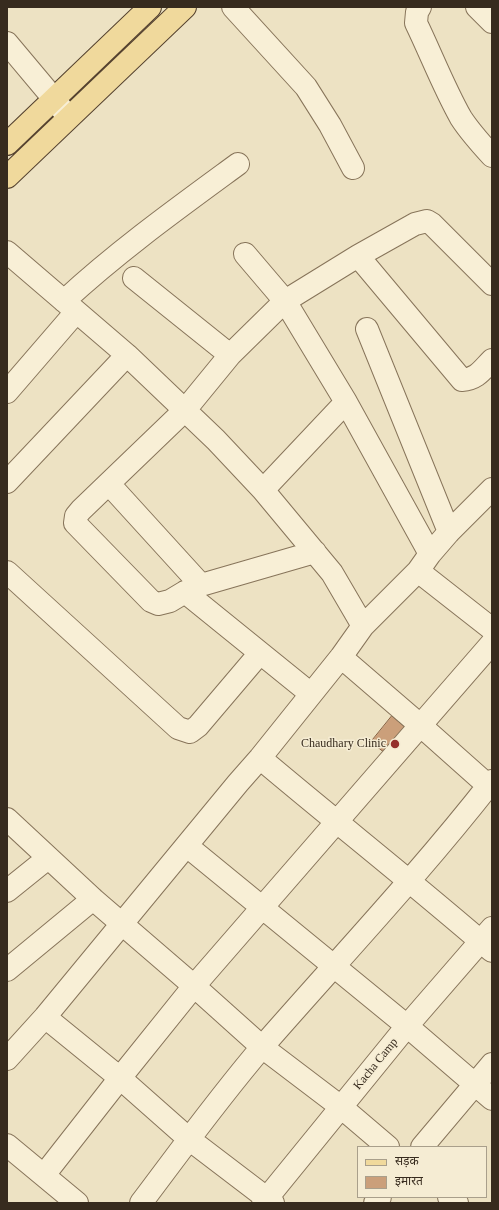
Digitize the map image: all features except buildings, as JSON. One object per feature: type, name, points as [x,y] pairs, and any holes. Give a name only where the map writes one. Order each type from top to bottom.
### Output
[{"type":"main road","points":[[7,144],[150,7]]},
{"type":"main road","points":[[7,177],[185,7]]},
{"type":"street","points":[[233,7],[306,87],[330,125],[353,168]]},
{"type":"street","points":[[420,7],[417,12],[416,23],[452,101],[473,134],[492,156]]},
{"type":"street","points":[[477,7],[492,22]]},
{"type":"street","points":[[7,43],[68,118]]},
{"type":"street","points":[[7,392],[95,272],[150,228],[238,164]]},
{"type":"street","points":[[315,552],[193,589],[170,601],[158,604],[151,601],[75,523],[76,516],[81,510],[185,410],[230,355],[285,301],[358,256],[415,224],[427,221],[432,224],[492,284]]},
{"type":"street","points":[[7,252],[127,355],[185,410],[263,490],[332,573],[363,626]]},
{"type":"street","points":[[245,254],[285,301],[346,402],[424,562],[492,629]]},
{"type":"street","points":[[358,256],[462,380],[471,380],[492,360]]},
{"type":"street","points":[[134,278],[230,355]]},
{"type":"street","points":[[367,329],[449,532]]},
{"type":"street","points":[[7,482],[127,355]]},
{"type":"street","points":[[263,490],[346,402]]},
{"type":"street","points":[[109,484],[193,589],[260,653],[311,694]]},
{"type":"street","points":[[7,1059],[45,1017],[188,846],[342,657],[363,626],[424,562],[449,532],[492,490]]},
{"type":"street","points":[[7,572],[178,728],[190,732],[198,726],[260,653]]},
{"type":"street","points":[[44,1175],[194,986],[492,643]]},
{"type":"street","points":[[141,1203],[189,1139],[262,1047],[334,967],[491,786],[342,657]]},
{"type":"street","points":[[260,758],[409,881],[488,940]]},
{"type":"street","points":[[7,819],[93,900],[194,986],[262,1047],[341,1107],[387,1146]]},
{"type":"street","points":[[188,846],[407,1026],[492,1099]]},
{"type":"street","points":[[7,891],[48,858]]},
{"type":"street","points":[[7,970],[93,900]]},
{"type":"street","name":"Kacha Camp","points":[[268,1201],[341,1107],[407,1026],[488,940]]},
{"type":"street","points":[[45,1017],[120,1078],[189,1139],[268,1201]]},
{"type":"street","points":[[423,1146],[492,1064]]},
{"type":"street","points":[[7,1145],[77,1203]]},
{"type":"place","name":"Chaudhary Clinic","points":[[395,744]]}]
